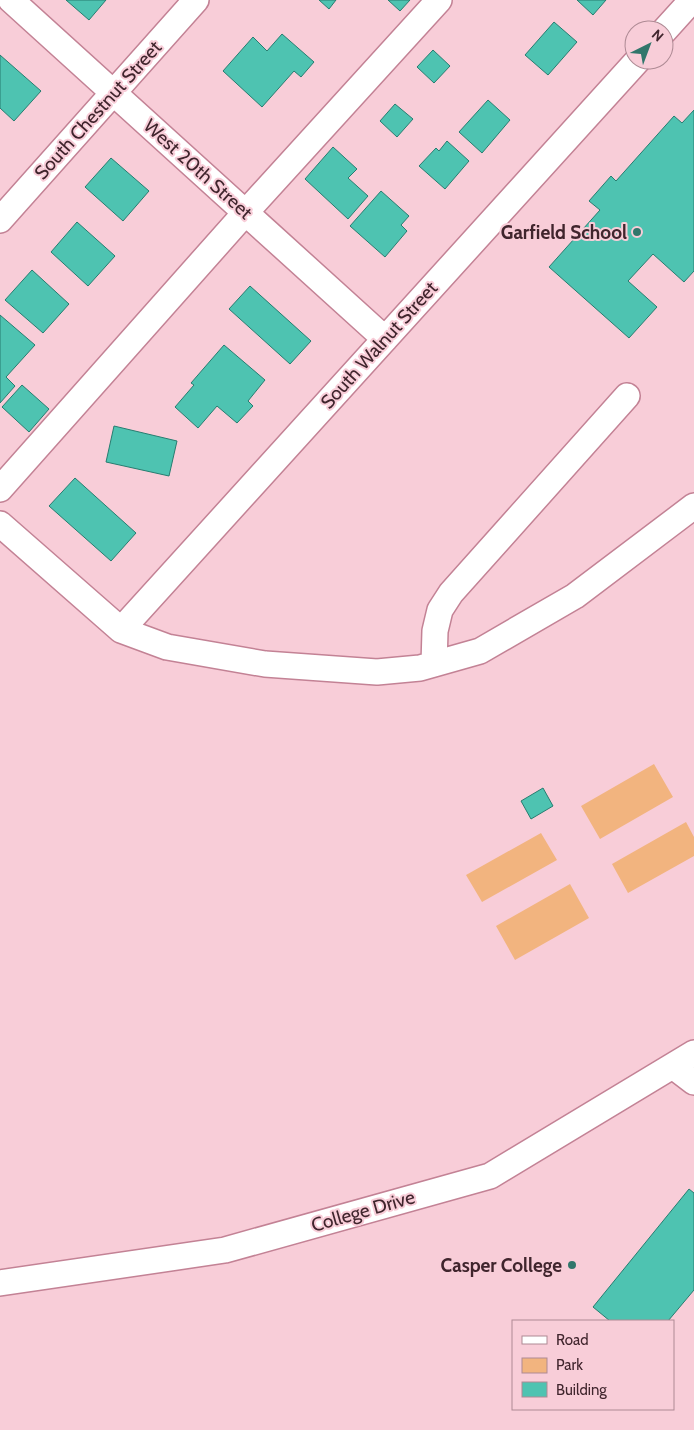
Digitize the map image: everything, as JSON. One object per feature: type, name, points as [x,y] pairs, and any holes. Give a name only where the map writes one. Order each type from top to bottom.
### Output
[{"type":"street","name":"West 20th Street","points":[[10,0],[385,339]]},
{"type":"street","name":"South Chestnut Street","points":[[0,220],[196,0]]},
{"type":"street","points":[[0,489],[246,212],[438,0]]},
{"type":"street","points":[[674,20],[692,0]]},
{"type":"street","name":"South Walnut Street","points":[[121,630],[629,70]]},
{"type":"street","points":[[434,664],[435,631],[440,610],[451,594],[628,396]]},
{"type":"street","points":[[0,524],[121,630],[167,647],[265,664],[377,672],[420,668],[480,651],[575,596],[694,506]]},
{"type":"street","name":"College Drive","points":[[0,1284],[225,1250],[490,1176],[694,1053]]},
{"type":"street","points":[[673,1066],[694,1082]]},
{"type":"green space","points":[[654,764],[673,797],[600,839],[581,806]]},
{"type":"green space","points":[[686,822],[694,837],[694,856],[628,893],[612,864]]},
{"type":"green space","points":[[541,833],[557,860],[482,902],[466,875]]},
{"type":"green space","points":[[570,884],[589,918],[515,960],[496,926]]},
{"type":"building","points":[[66,0],[106,0],[89,20]]},
{"type":"building","points":[[319,0],[336,0],[329,9]]},
{"type":"building","points":[[388,0],[410,0],[400,11]]},
{"type":"building","points":[[577,0],[606,0],[593,15]]},
{"type":"building","points":[[554,22],[577,42],[548,75],[525,55]]},
{"type":"building","points":[[282,34],[314,62],[301,77],[294,71],[262,107],[223,71],[253,37],[267,51]]},
{"type":"building","points":[[433,50],[450,66],[434,83],[417,67]]},
{"type":"building","points":[[0,55],[41,91],[14,121],[0,108]]},
{"type":"building","points":[[488,100],[510,120],[482,153],[459,132]]},
{"type":"building","points":[[395,104],[413,119],[397,137],[380,121]]},
{"type":"building","name":"Garfield School","points":[[694,110],[694,271],[684,282],[653,254],[628,281],[657,307],[629,338],[549,267],[600,210],[589,201],[611,176],[616,181],[674,116],[682,123]]},
{"type":"building","points":[[447,141],[469,161],[445,189],[419,166],[436,148],[439,151]]},
{"type":"building","points":[[333,147],[357,169],[348,178],[368,196],[348,219],[305,179]]},
{"type":"building","points":[[111,158],[149,191],[123,221],[85,187]]},
{"type":"building","points":[[381,191],[409,216],[401,225],[407,231],[385,257],[350,226]]},
{"type":"building","points":[[77,222],[115,256],[88,286],[51,252]]},
{"type":"building","points":[[32,270],[69,304],[43,333],[5,300]]},
{"type":"building","points":[[250,286],[311,341],[290,364],[229,309]]},
{"type":"building","points":[[0,315],[35,345],[6,377],[15,386],[0,403]]},
{"type":"building","points":[[224,345],[265,380],[248,401],[253,406],[237,423],[217,406],[198,428],[175,407],[194,385],[191,383]]},
{"type":"building","points":[[22,385],[49,409],[29,432],[2,407]]},
{"type":"building","points":[[114,426],[177,441],[169,476],[106,462]]},
{"type":"building","points":[[75,478],[136,533],[111,561],[49,506]]},
{"type":"building","points":[[543,788],[553,806],[531,819],[521,801]]},
{"type":"building","points":[[689,1189],[694,1193],[694,1290],[669,1320],[609,1320],[593,1307]]},
{"type":"place","name":"Garfield School","points":[[637,232]]},
{"type":"place","name":"Casper College","points":[[572,1265]]}]
